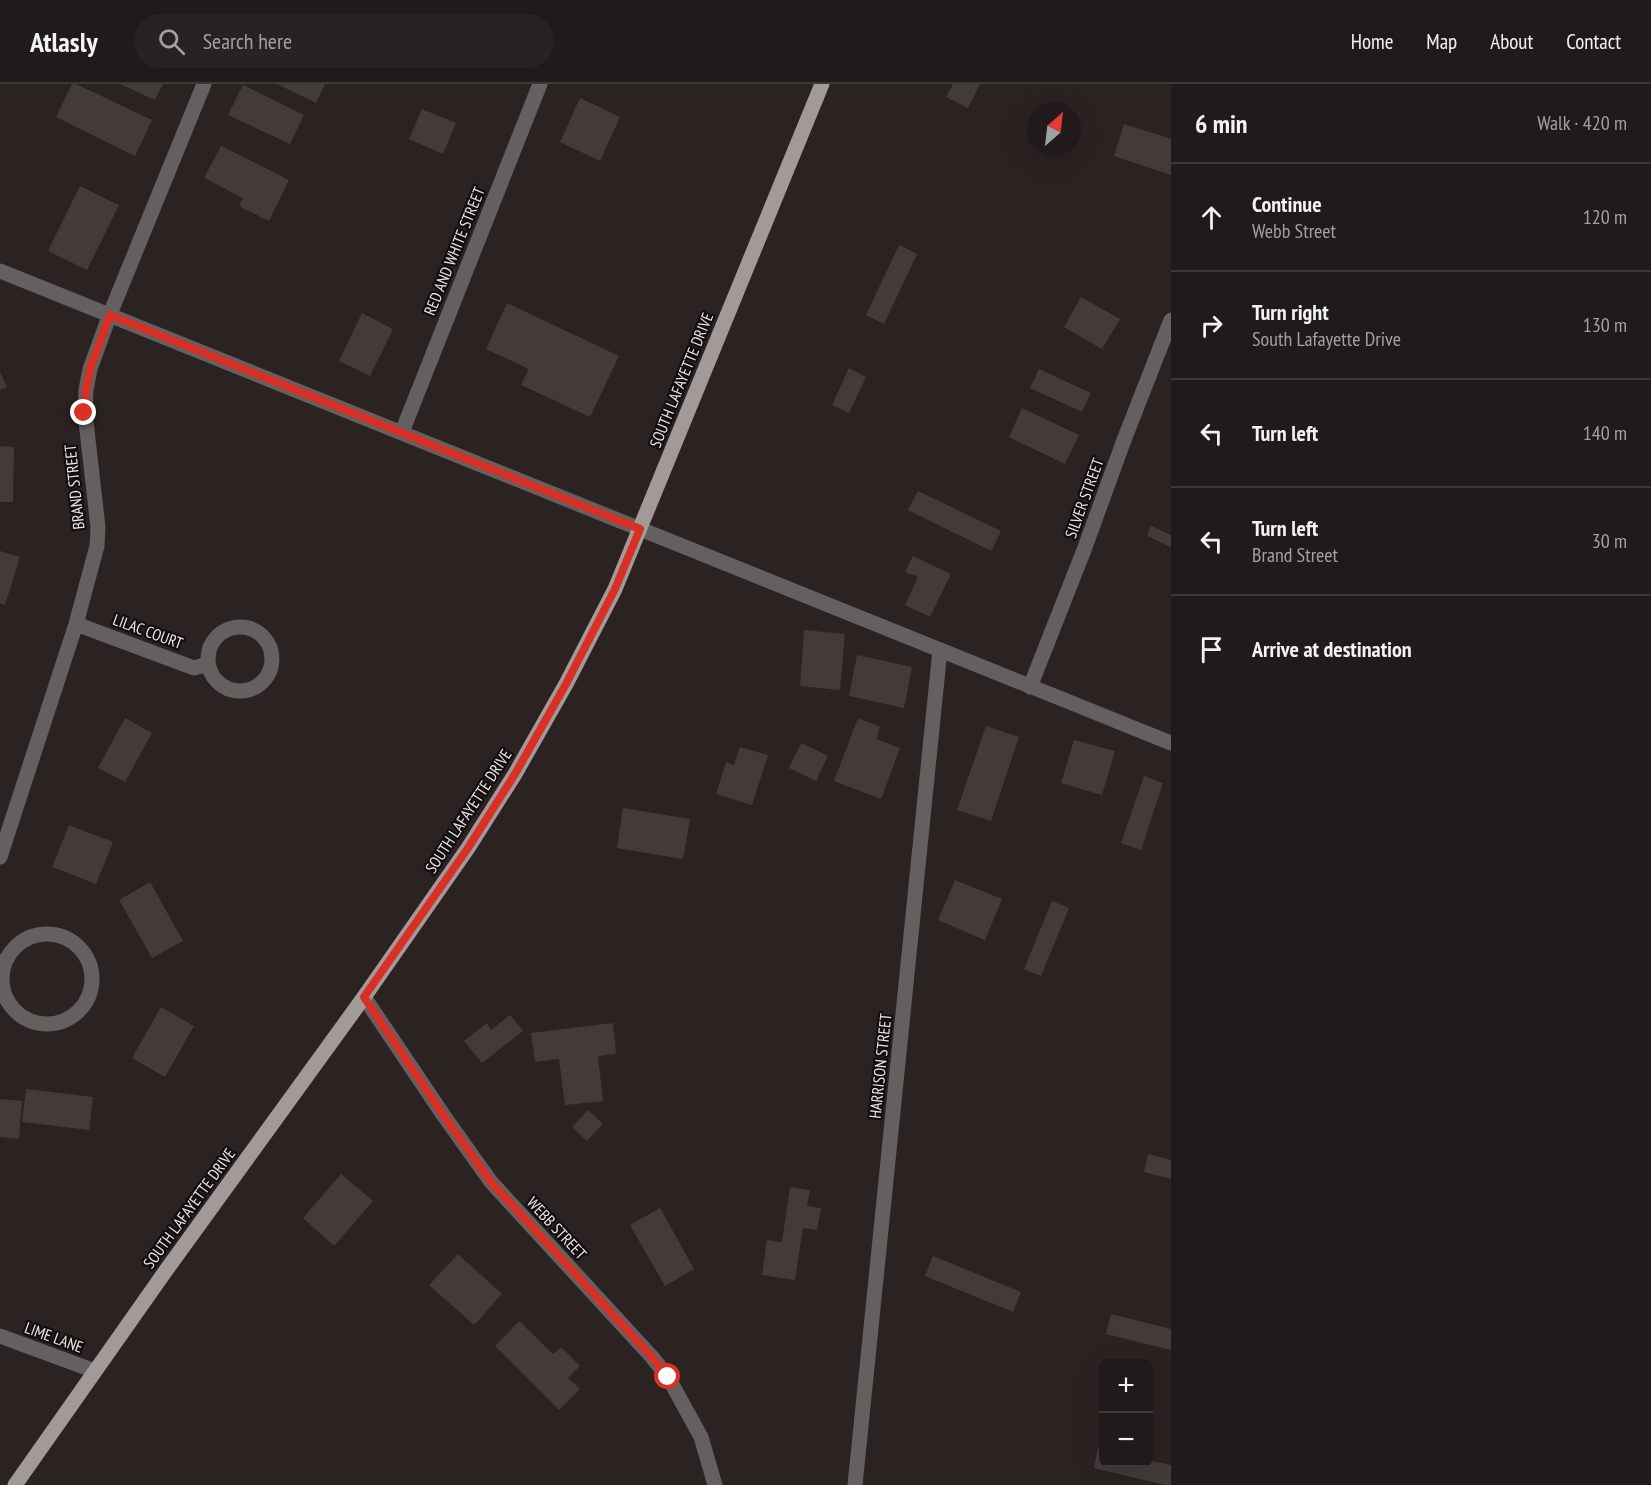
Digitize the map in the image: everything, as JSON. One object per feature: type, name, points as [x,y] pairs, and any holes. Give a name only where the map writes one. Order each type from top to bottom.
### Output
[{"type":"main road","name":"SOUTH LAFAYETTE DRIVE","points":[[15,1485],[173,1260],[364,997],[468,848],[515,774],[566,684],[609,600],[822,84]]},
{"type":"street","name":"BRAND STREET","points":[[0,857],[76,624],[97,546],[98,527],[84,413],[90,369],[204,84]]},
{"type":"street","name":"RED AND WHITE STREET","points":[[402,432],[540,84]]},
{"type":"street","points":[[0,271],[1171,743]]},
{"type":"street","name":"SILVER STREET","points":[[1030,687],[1171,320]]},
{"type":"street","name":"LILAC COURT","points":[[76,624],[194,668],[208,664]]},
{"type":"street","points":[[240,626],[252,628],[263,635],[270,645],[273,657],[271,670],[265,680],[255,688],[243,691],[231,690],[220,684],[208,664],[211,646],[218,635],[240,626]]},
{"type":"street","name":"HARRISON STREET","points":[[855,1485],[940,650]]},
{"type":"street","points":[[38,934],[56,934],[74,942],[85,954],[91,968],[93,986],[86,1002],[75,1016],[60,1022],[45,1023],[28,1020],[15,1010],[6,996],[2,985],[3,959],[24,940],[38,934]]},
{"type":"street","name":"WEBB STREET","points":[[364,997],[491,1182],[668,1377],[701,1437],[715,1485]]},
{"type":"street","name":"LIME LANE","points":[[0,1336],[95,1371]]},
{"type":"building","points":[[72,84],[152,120],[135,156],[56,117]]},
{"type":"building","points":[[120,84],[163,84],[155,100]]},
{"type":"building","points":[[277,84],[325,84],[316,103]]},
{"type":"building","points":[[953,84],[980,84],[968,108],[946,97]]},
{"type":"building","points":[[243,85],[304,115],[290,144],[228,115]]},
{"type":"building","points":[[580,98],[620,117],[600,161],[560,142]]},
{"type":"building","points":[[422,109],[456,123],[443,154],[409,139]]},
{"type":"building","points":[[1124,124],[1171,139],[1171,175],[1114,156]]},
{"type":"building","points":[[221,146],[289,180],[269,221],[239,206],[243,198],[204,178]]},
{"type":"building","points":[[80,186],[119,205],[87,270],[48,251]]},
{"type":"building","points":[[899,245],[917,254],[884,324],[866,315]]},
{"type":"building","points":[[1081,297],[1120,319],[1102,349],[1064,327]]},
{"type":"building","points":[[507,303],[619,356],[590,417],[521,385],[529,369],[486,349]]},
{"type":"building","points":[[362,313],[393,329],[370,376],[339,361]]},
{"type":"building","points":[[849,368],[866,377],[849,413],[832,405]]},
{"type":"building","points":[[1039,369],[1091,393],[1082,412],[1030,388]]},
{"type":"building","points":[[0,372],[7,387],[0,390]]},
{"type":"building","points":[[1022,408],[1079,435],[1065,464],[1009,437]]},
{"type":"building","points":[[0,446],[14,447],[13,502],[0,502]]},
{"type":"building","points":[[918,491],[1001,531],[991,551],[908,510]]},
{"type":"building","points":[[1151,526],[1171,535],[1171,547],[1147,536]]},
{"type":"building","points":[[0,551],[20,557],[5,605],[0,603]]},
{"type":"building","points":[[913,556],[951,574],[930,617],[905,605],[918,577],[905,572]]},
{"type":"building","points":[[804,630],[845,634],[840,690],[800,686]]},
{"type":"building","points":[[857,655],[912,667],[904,708],[849,696]]},
{"type":"building","points":[[125,718],[152,733],[125,782],[98,768]]},
{"type":"building","points":[[858,718],[880,727],[876,739],[900,748],[881,799],[834,781]]},
{"type":"building","points":[[986,726],[1019,737],[991,821],[957,810]]},
{"type":"building","points":[[1074,740],[1115,751],[1102,795],[1061,783]]},
{"type":"building","points":[[801,743],[828,756],[816,781],[789,768]]},
{"type":"building","points":[[740,747],[768,755],[752,805],[716,794],[726,762],[734,765]]},
{"type":"building","points":[[1144,776],[1163,783],[1141,850],[1121,843]]},
{"type":"building","points":[[623,808],[690,819],[683,859],[617,848]]},
{"type":"building","points":[[69,825],[113,842],[96,884],[52,867]]},
{"type":"building","points":[[955,880],[1002,899],[985,940],[938,920]]},
{"type":"building","points":[[150,882],[183,941],[152,958],[119,900]]},
{"type":"building","points":[[1052,901],[1069,908],[1041,976],[1024,969]]},
{"type":"building","points":[[161,1007],[194,1026],[165,1077],[132,1058]]},
{"type":"building","points":[[510,1015],[523,1031],[482,1063],[464,1041],[487,1023],[491,1030]]},
{"type":"building","points":[[613,1023],[616,1054],[598,1056],[603,1101],[565,1105],[559,1059],[535,1062],[531,1033]]},
{"type":"building","points":[[26,1089],[93,1097],[89,1130],[22,1122]]},
{"type":"building","points":[[0,1099],[22,1101],[19,1139],[0,1137]]},
{"type":"building","points":[[588,1110],[603,1124],[587,1141],[572,1127]]},
{"type":"building","points":[[1148,1154],[1171,1160],[1171,1179],[1144,1172]]},
{"type":"building","points":[[341,1174],[373,1201],[334,1246],[303,1218]]},
{"type":"building","points":[[790,1187],[810,1190],[807,1206],[821,1208],[817,1230],[803,1228],[795,1280],[762,1275],[767,1240],[782,1242]]},
{"type":"building","points":[[660,1208],[694,1269],[665,1286],[630,1225]]},
{"type":"building","points":[[458,1254],[502,1294],[474,1325],[429,1285]]},
{"type":"building","points":[[933,1256],[1021,1292],[1013,1312],[925,1276]]},
{"type":"building","points":[[1111,1314],[1171,1329],[1171,1350],[1106,1334]]},
{"type":"building","points":[[519,1321],[553,1354],[561,1347],[580,1366],[568,1378],[580,1389],[559,1410],[495,1346]]},
{"type":"building","points":[[1098,1447],[1099,1467],[1153,1467],[1153,1461],[1171,1465],[1171,1485],[1165,1485],[1094,1468]]},
{"type":"route","points":[[84,413],[90,369],[110,315],[640,529],[615,589],[566,684],[515,774],[468,848],[364,997],[491,1182],[668,1377]]}]
